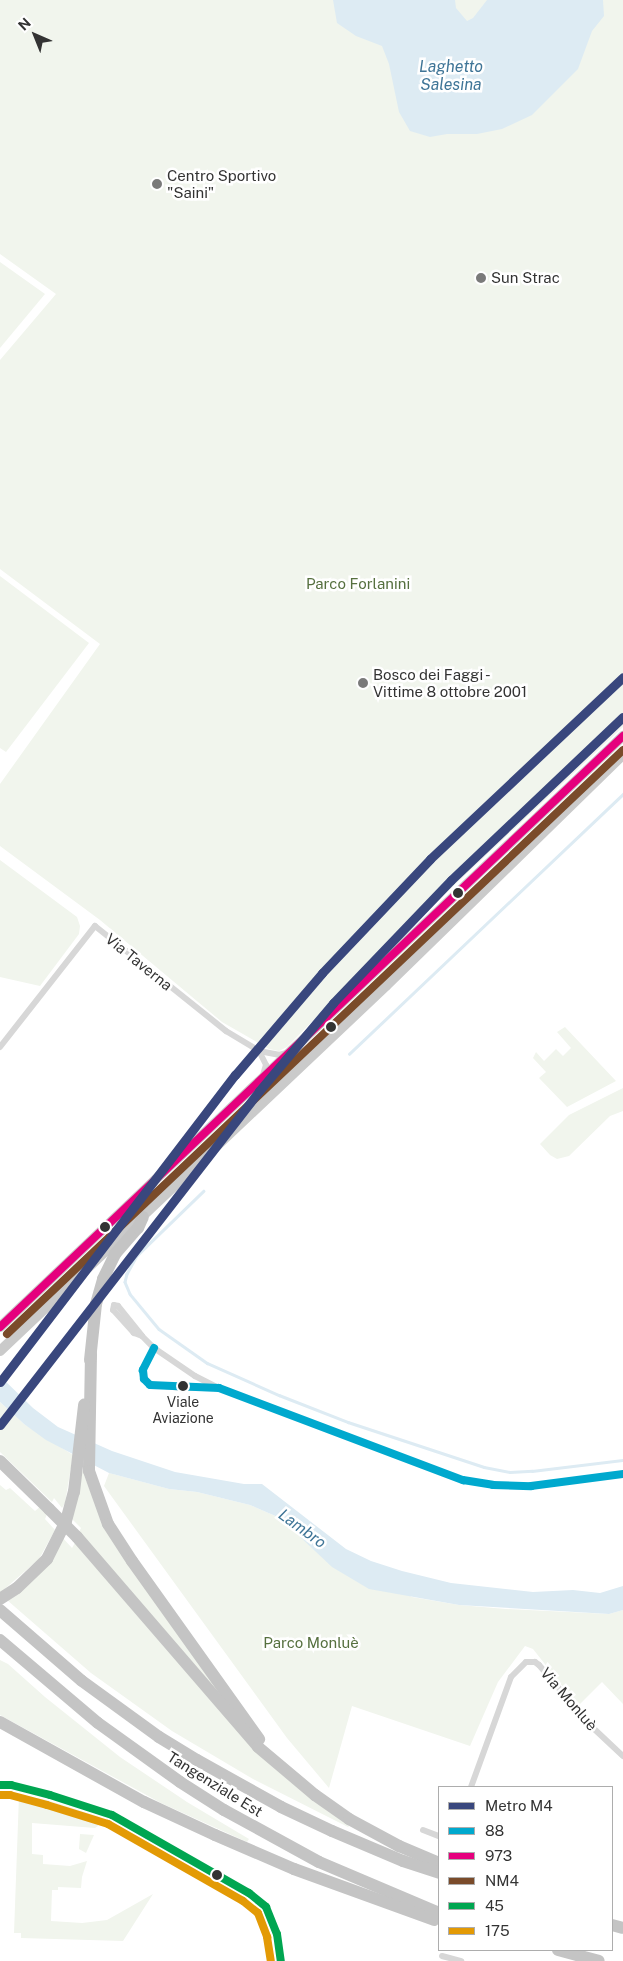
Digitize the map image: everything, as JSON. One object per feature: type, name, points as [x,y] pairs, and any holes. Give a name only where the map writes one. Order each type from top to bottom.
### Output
[{"type":"highway","points":[[142,1217],[140,1226],[113,1257],[103,1279],[96,1304],[85,1432],[89,1466],[98,1500],[116,1538],[244,1720],[282,1766]]},
{"type":"highway","points":[[0,1599],[34,1573],[47,1559],[59,1538],[71,1507],[76,1461],[85,1432]]},
{"type":"highway","points":[[0,1462],[77,1537],[237,1726],[258,1747],[314,1795],[349,1819],[399,1846],[438,1863]]},
{"type":"highway","name":"Tangenziale Est","points":[[0,1610],[82,1681],[159,1736],[197,1760],[281,1807],[403,1861],[438,1874]]},
{"type":"highway","name":"Tangenziale Est","points":[[0,1640],[98,1723],[173,1777],[224,1810],[319,1862],[438,1913]]},
{"type":"highway","points":[[0,1722],[144,1802],[215,1835],[302,1872],[438,1921]]},
{"type":"highway","points":[[0,1726],[28,1739]]},
{"type":"highway","points":[[562,1951],[599,1961]]},
{"type":"main road","points":[[0,1327],[623,736]]},
{"type":"main road","points":[[0,1351],[378,993],[623,755]]},
{"type":"street","name":"Via Taverna","points":[[0,1047],[95,926],[213,1021],[260,1051],[279,1055],[292,1051]]},
{"type":"street","points":[[249,1091],[266,1070],[260,1051]]},
{"type":"street","points":[[142,1336],[134,1333],[113,1310],[114,1306],[118,1306],[154,1348],[185,1370],[219,1388],[478,1483],[531,1486],[623,1474]]},
{"type":"street","points":[[154,1348],[143,1370],[143,1377],[149,1384],[180,1388],[219,1388]]},
{"type":"street","name":"Via Monluè","points":[[471,1786],[511,1677],[526,1662],[535,1662],[539,1665],[591,1726],[623,1756]]},
{"type":"street","points":[[0,1785],[11,1785],[112,1814],[249,1893],[266,1906],[277,1934],[281,1961]]},
{"type":"street","points":[[423,1830],[438,1836]]},
{"type":"street","points":[[442,1956],[461,1961]]},
{"type":"green space","name":"Parco Forlanini","points":[[0,0],[623,0],[623,727],[353,980],[287,1047],[279,1051],[269,1049],[222,1022],[100,920],[0,846],[0,784],[100,644],[0,569],[0,360],[56,294],[0,254]]},
{"type":"green space","points":[[0,262],[45,294],[0,348]]},
{"type":"green space","points":[[0,576],[89,643],[6,752],[0,748]]},
{"type":"green space","points":[[0,860],[77,917],[80,926],[79,934],[40,986],[0,977]]},
{"type":"green space","points":[[565,1027],[616,1081],[567,1107],[539,1078],[546,1072],[533,1058],[536,1052],[544,1061],[556,1049],[563,1056],[571,1048],[557,1032]]},
{"type":"green space","points":[[623,1088],[623,1111],[610,1116],[569,1156],[557,1159],[550,1155],[540,1144],[569,1115]]},
{"type":"green space","points":[[0,1402],[24,1424],[73,1455],[65,1503],[62,1508],[54,1498],[52,1502],[0,1452]]},
{"type":"green space","points":[[81,1467],[93,1498],[228,1704],[79,1532],[81,1528],[71,1518]]},
{"type":"green space","name":"Parco Monluè","points":[[109,1473],[169,1489],[197,1492],[250,1505],[280,1518],[299,1534],[412,1597],[459,1605],[506,1609],[609,1614],[623,1610],[623,1704],[602,1682],[578,1706],[533,1649],[525,1646],[498,1682],[470,1746],[352,1706],[329,1788],[287,1738],[104,1486]]},
{"type":"green space","points":[[0,1485],[6,1490],[10,1488],[35,1511],[41,1506],[48,1512],[45,1519],[55,1530],[39,1559],[0,1593]]},
{"type":"green space","points":[[61,1536],[72,1548],[76,1541],[239,1732],[350,1825],[348,1827],[253,1779],[172,1731],[91,1673],[7,1600]]},
{"type":"green space","points":[[0,1660],[8,1664],[45,1697],[120,1757],[187,1802],[249,1839],[247,1842],[161,1803],[0,1715]]},
{"type":"green space","points":[[19,1795],[47,1800],[100,1817],[98,1826],[95,1828],[32,1823],[32,1854],[43,1855],[43,1864],[70,1866],[87,1861],[81,1888],[58,1887],[58,1890],[52,1890],[51,1921],[82,1923],[107,1920],[153,1894],[123,1941],[21,1938],[21,1933],[14,1933]]},
{"type":"green space","points":[[80,1834],[94,1835],[86,1853],[79,1849]]},
{"type":"water","name":"Laghetto Salesina","points":[[333,0],[455,0],[456,8],[467,21],[473,18],[487,0],[603,0],[604,16],[592,31],[578,69],[532,115],[502,129],[477,134],[447,134],[430,137],[410,131],[399,112],[389,64],[382,46],[356,36],[337,23]]},
{"type":"water","name":"Lambro","points":[[0,1376],[33,1408],[58,1427],[112,1451],[175,1472],[244,1484],[262,1484],[346,1549],[371,1561],[451,1583],[533,1592],[573,1590],[600,1593],[623,1586],[623,1610],[609,1614],[459,1605],[369,1589],[332,1567],[280,1518],[250,1505],[197,1492],[169,1489],[109,1473],[46,1440],[24,1424],[0,1402]]},
{"type":"waterway","points":[[349,1054],[623,794]]},
{"type":"waterway","points":[[204,1191],[137,1256],[127,1274],[125,1282],[130,1294],[159,1329],[207,1363],[279,1395],[348,1422],[484,1467],[510,1472],[532,1471],[623,1460]]},
{"type":"metro line","name":"M4","points":[[0,1382],[235,1075],[322,973],[430,859],[623,677]]},
{"type":"metro line","name":"M4","points":[[0,1425],[259,1091],[333,1003],[451,880],[623,717]]},
{"type":"transit line","name":"973","points":[[0,1327],[623,736]]},
{"type":"transit line","name":"NM4","points":[[7,1334],[623,750]]},
{"type":"transit line","name":"88","points":[[154,1348],[143,1370],[144,1379],[150,1385],[219,1388],[463,1480],[493,1485],[531,1486],[623,1474]]},
{"type":"transit line","name":"45","points":[[0,1785],[11,1785],[50,1795],[112,1815],[249,1893],[266,1907],[277,1934],[281,1961]]},
{"type":"transit line","name":"175","points":[[0,1795],[10,1795],[108,1824],[243,1901],[258,1913],[267,1937],[271,1961]]},
{"type":"place","name":"Centro Sportivo \"Saini\"","points":[[157,184]]},
{"type":"place","name":"Sun Strac","points":[[481,278]]},
{"type":"place","name":"Bosco dei Faggi - Vittime 8 ottobre 2001","points":[[363,683]]},
{"type":"place","name":"Viale Aviazione","points":[[183,1386]]}]
